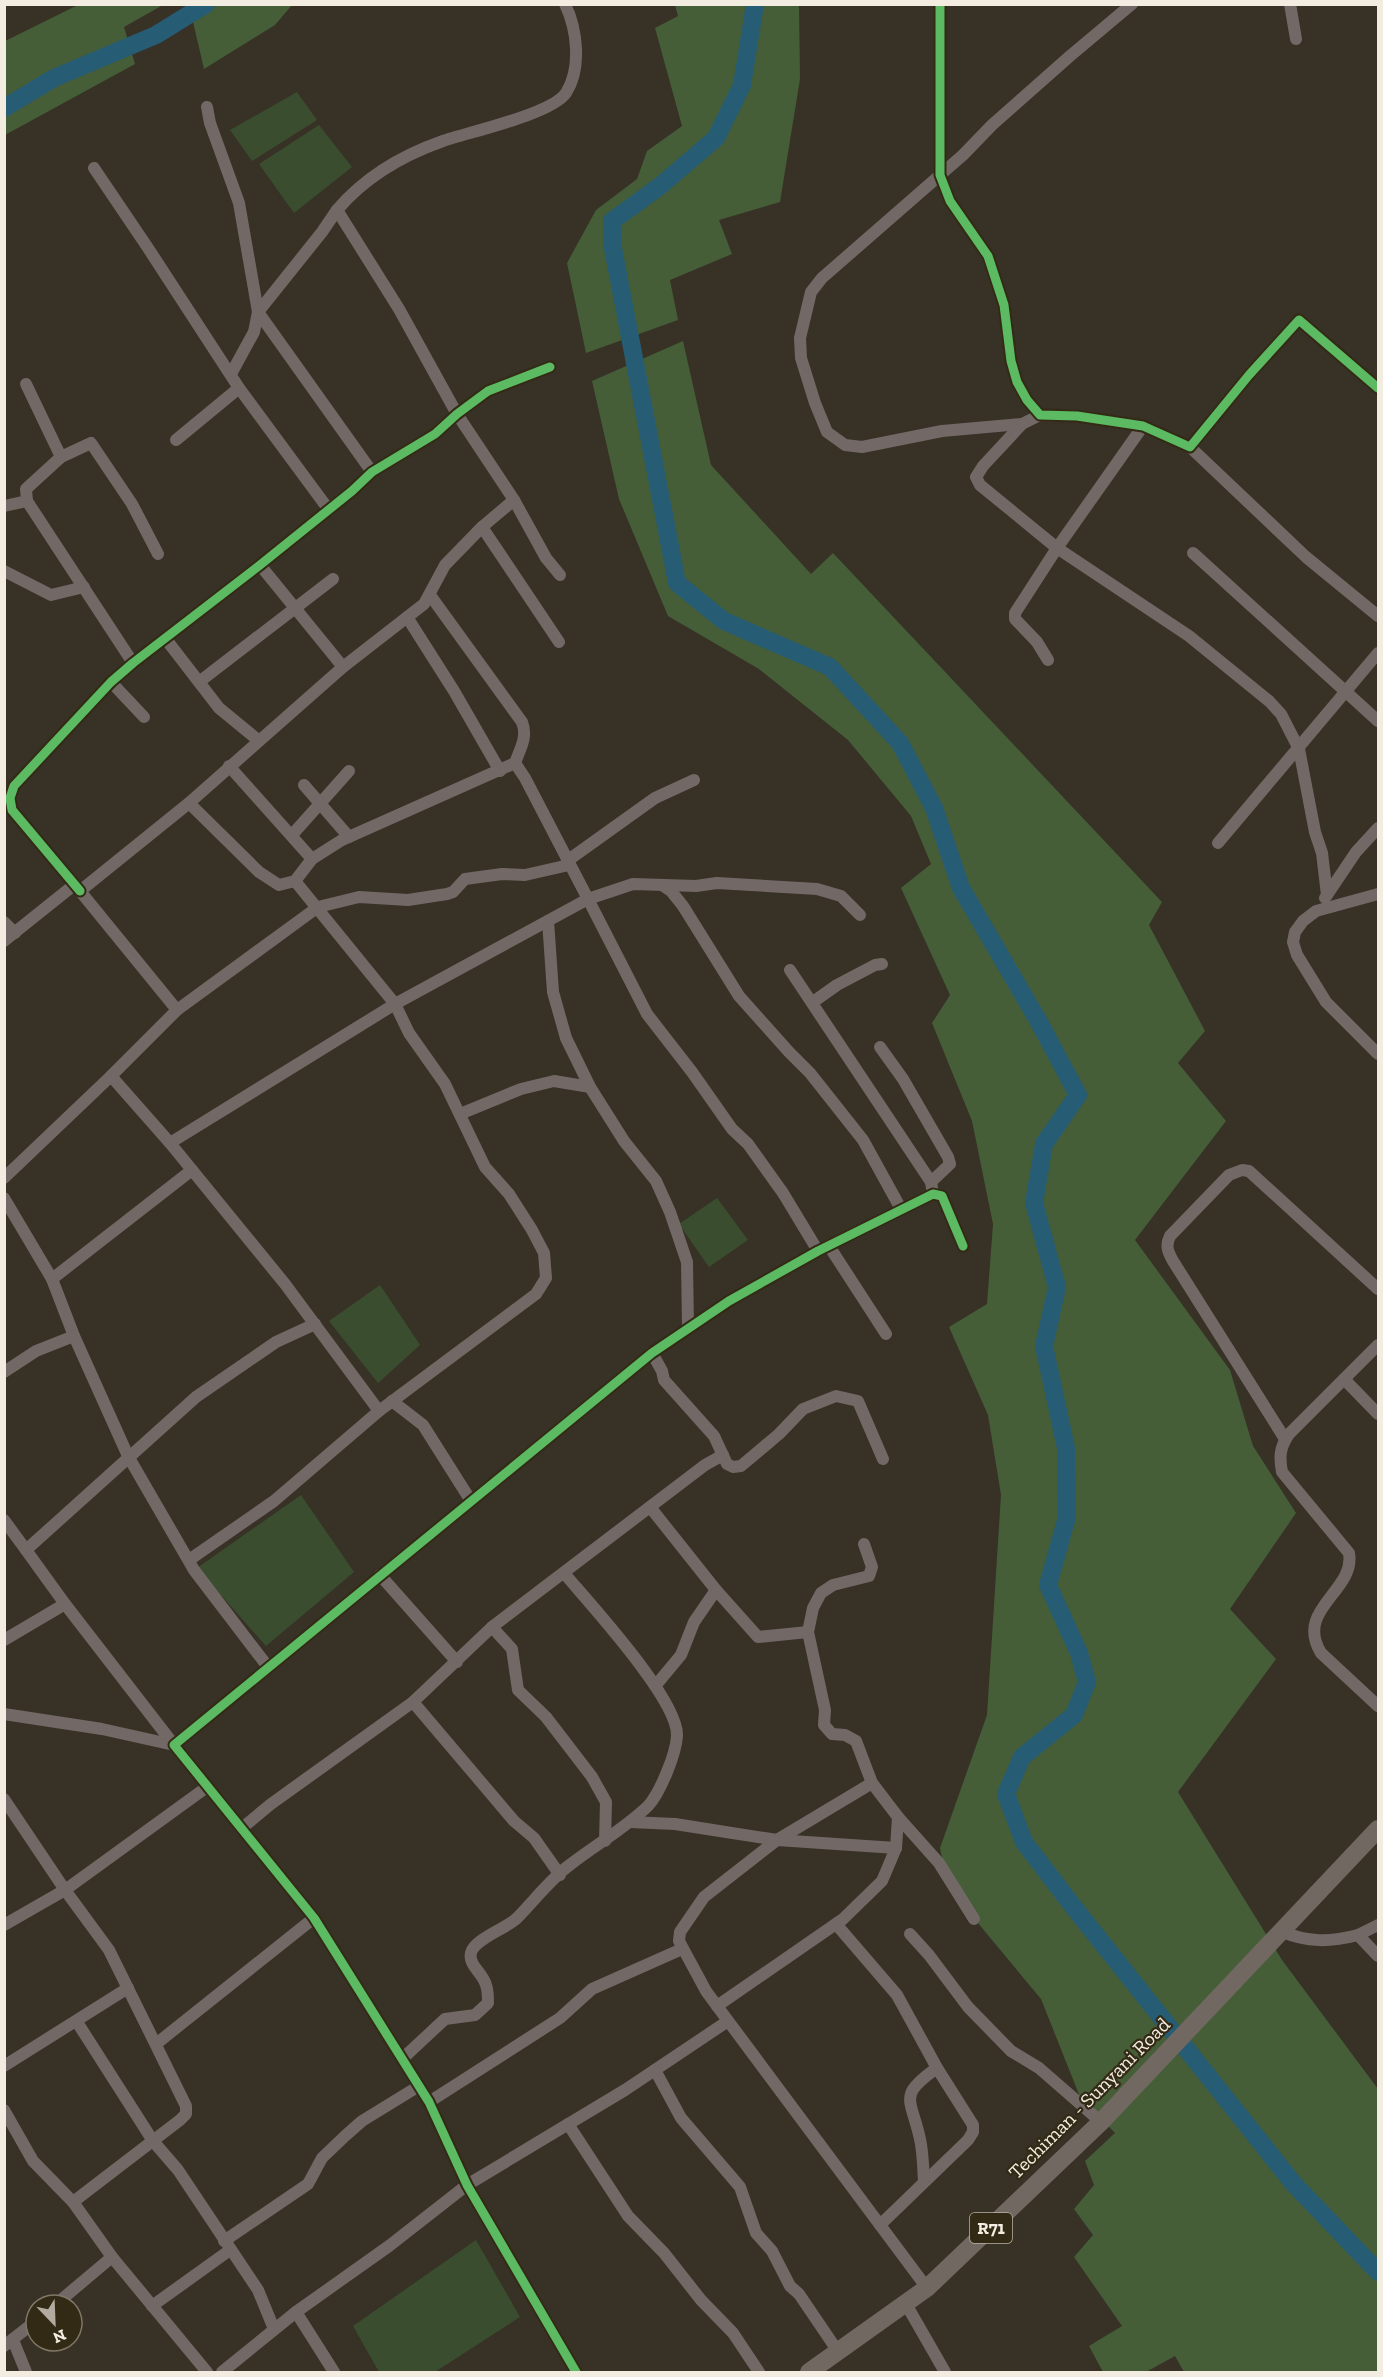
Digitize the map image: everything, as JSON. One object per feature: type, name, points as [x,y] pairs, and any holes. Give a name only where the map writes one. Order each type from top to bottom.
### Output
[{"type":"main road","name":"Techiman - Sunyani Road","points":[[808,2373],[927,2288],[1101,2122],[1378,1829]]},
{"type":"street","points":[[258,312],[353,190],[370,177],[442,141],[534,112],[554,103],[566,94],[574,75],[576,60],[574,31],[565,4]]},
{"type":"street","points":[[940,4],[940,175],[950,201],[988,256],[1004,305],[1011,361],[1017,382],[1026,400],[1040,416]]},
{"type":"street","points":[[1132,4],[1001,117],[940,175],[822,278],[811,292],[800,338],[801,358],[827,432],[845,445],[862,447],[942,431],[1022,424],[1040,416],[1077,416],[1143,426],[1190,447],[1306,557],[1378,616]]},
{"type":"street","points":[[1290,4],[1296,39]]},
{"type":"street","points":[[207,107],[210,123],[239,203],[258,312],[254,332],[231,374]]},
{"type":"street","points":[[94,168],[239,388],[329,510]]},
{"type":"street","points":[[337,210],[399,309],[457,414],[514,500],[546,558],[560,575]]},
{"type":"street","points":[[258,312],[372,472]]},
{"type":"street","points":[[1190,447],[1249,375],[1299,320],[1378,388]]},
{"type":"street","points":[[177,1010],[12,810],[10,798],[14,786],[111,682],[329,510],[372,472],[424,442],[488,391],[549,367]]},
{"type":"street","points":[[26,384],[61,457]]},
{"type":"street","points":[[176,440],[239,388]]},
{"type":"street","points":[[1022,424],[983,466],[976,477],[980,484],[1057,548],[1189,636],[1269,701],[1281,714],[1299,749],[1315,832],[1322,853],[1327,895]]},
{"type":"street","points":[[1048,660],[1037,642],[1015,619],[1015,613],[1057,548],[1143,426]]},
{"type":"street","points":[[133,663],[27,501],[26,489],[61,457],[91,443],[132,504],[158,555]]},
{"type":"street","points":[[4,941],[189,803],[343,667],[424,604],[445,565],[482,527],[514,500]]},
{"type":"street","points":[[4,506],[27,501]]},
{"type":"street","points":[[482,527],[560,642]]},
{"type":"street","points":[[1193,553],[1378,721]]},
{"type":"street","points":[[260,565],[343,667]]},
{"type":"street","points":[[4,571],[51,596],[84,586]]},
{"type":"street","points":[[199,682],[333,579]]},
{"type":"street","points":[[189,803],[259,872],[279,885],[295,881],[312,859],[349,837],[515,763],[525,738],[526,731],[522,722],[430,596]]},
{"type":"street","points":[[407,617],[454,691],[500,771]]},
{"type":"street","points":[[165,638],[219,708],[258,740]]},
{"type":"street","points":[[1218,843],[1378,653]]},
{"type":"street","points":[[111,682],[144,717]]},
{"type":"street","points":[[515,763],[525,778],[647,1014],[732,1129],[748,1144],[886,1334]]},
{"type":"street","points":[[229,766],[312,859]]},
{"type":"street","points":[[292,835],[349,771]]},
{"type":"street","points":[[4,1178],[177,1010],[318,907],[359,897],[408,900],[447,894],[465,879],[502,874],[525,875],[568,863],[655,798],[694,780]]},
{"type":"street","points":[[304,785],[349,837]]},
{"type":"street","points":[[1378,828],[1356,852],[1316,911],[1303,921],[1293,942],[1297,956],[1326,1002],[1378,1054]]},
{"type":"street","points":[[189,1560],[274,1501],[379,1411],[536,1294],[546,1278],[544,1253],[532,1230],[509,1194],[485,1167],[445,1084],[409,1034],[395,1004],[295,881]]},
{"type":"street","points":[[170,1143],[395,1004],[588,900],[633,884],[696,886],[717,883],[817,889],[841,896],[860,915]]},
{"type":"street","points":[[662,885],[671,891],[683,906],[739,996],[810,1072],[863,1140],[901,1209]]},
{"type":"street","points":[[1316,911],[1378,894]]},
{"type":"street","points":[[548,921],[553,992],[566,1038],[590,1087],[624,1141],[656,1181],[670,1212],[687,1262],[688,1328]]},
{"type":"street","points":[[4,922],[15,933]]},
{"type":"street","points":[[813,1002],[837,985],[875,964],[882,964]]},
{"type":"street","points":[[790,970],[813,1002],[932,1188],[942,1196],[963,1246]]},
{"type":"street","points":[[174,1745],[652,1353],[729,1301],[823,1248],[901,1209],[932,1188],[950,1164],[948,1156],[903,1079],[880,1047]]},
{"type":"street","points":[[111,1076],[170,1143],[285,1284],[379,1411]]},
{"type":"street","points":[[460,1114],[521,1089],[554,1081],[590,1087]]},
{"type":"street","points":[[52,1279],[192,1170]]},
{"type":"street","points":[[1285,1439],[1167,1251],[1170,1236],[1229,1175],[1242,1170],[1249,1171],[1378,1289]]},
{"type":"street","points":[[4,1198],[52,1279],[74,1336],[128,1456],[189,1560],[268,1667]]},
{"type":"street","points":[[26,1550],[196,1397],[276,1341],[315,1324]]},
{"type":"street","points":[[4,1372],[36,1351],[74,1336]]},
{"type":"street","points":[[1378,1345],[1285,1439],[1280,1453],[1282,1472],[1349,1553],[1351,1562],[1347,1572],[1317,1616],[1314,1633],[1316,1644],[1321,1653],[1378,1706]]},
{"type":"street","points":[[652,1353],[662,1371],[664,1380],[714,1437],[727,1464],[733,1467],[741,1466],[779,1434],[803,1409],[836,1396],[858,1401],[883,1459]]},
{"type":"street","points":[[1344,1379],[1378,1414]]},
{"type":"street","points":[[392,1401],[423,1425],[471,1501]]},
{"type":"street","points":[[242,1828],[271,1804],[413,1702],[492,1627],[705,1465],[723,1455]]},
{"type":"street","points":[[650,1508],[716,1590],[758,1637],[808,1632]]},
{"type":"street","points":[[4,1520],[65,1604],[174,1745],[314,1918],[429,2102],[467,2185],[576,2373]]},
{"type":"street","points":[[864,1544],[872,1566],[869,1576],[854,1582],[833,1585],[822,1593],[813,1608],[808,1632],[825,1710],[824,1725],[832,1734],[845,1735],[856,1741],[872,1783],[898,1817],[939,1863],[974,1919]]},
{"type":"street","points":[[402,2059],[445,2019],[475,2015],[488,2003],[486,1985],[480,1972],[471,1963],[470,1955],[474,1946],[512,1923],[569,1865],[630,1822],[650,1803],[665,1780],[677,1735],[674,1722],[656,1685],[564,1573]]},
{"type":"street","points":[[380,1575],[457,1662]]},
{"type":"street","points":[[656,1685],[681,1655],[694,1622],[716,1590]]},
{"type":"street","points":[[4,1640],[65,1604]]},
{"type":"street","points":[[492,1627],[512,1649],[518,1690],[546,1717],[592,1777],[606,1802],[605,1841]]},
{"type":"street","points":[[413,1702],[513,1821],[534,1838],[560,1875]]},
{"type":"street","points":[[4,1714],[102,1729],[174,1745]]},
{"type":"street","points":[[872,1783],[777,1840],[704,1897],[680,1932],[679,1941],[717,2006],[927,2288]]},
{"type":"street","points":[[4,1925],[65,1890],[207,1787]]},
{"type":"street","points":[[4,1799],[65,1890],[109,1950],[186,2106],[186,2114],[73,2202]]},
{"type":"street","points":[[650,1803],[655,1825]]},
{"type":"street","points":[[717,2006],[836,1923],[882,1881],[896,1848],[898,1817]]},
{"type":"street","points":[[630,1822],[655,1825],[675,1824],[777,1840],[896,1848]]},
{"type":"street","points":[[156,2044],[314,1918]]},
{"type":"street","points":[[836,1923],[897,1995],[936,2068],[969,2117],[973,2132],[968,2140],[880,2225]]},
{"type":"street","points":[[1281,1931],[1297,1939],[1339,1940],[1358,1935],[1378,1925]]},
{"type":"street","points":[[910,1934],[929,1955],[968,2007],[1011,2051],[1039,2068],[1101,2122]]},
{"type":"street","points":[[1358,1935],[1378,1956]]},
{"type":"street","points":[[429,2102],[560,2018],[592,1989],[682,1949]]},
{"type":"street","points":[[4,2066],[128,1988]]},
{"type":"street","points":[[222,2373],[296,2312],[389,2246],[467,2185],[655,2070],[728,2021]]},
{"type":"street","points":[[77,2022],[153,2141],[178,2170],[258,2290],[274,2329]]},
{"type":"street","points":[[924,2181],[920,2138],[909,2101],[916,2083],[936,2068]]},
{"type":"street","points":[[655,2070],[681,2118],[740,2187],[756,2234],[772,2251],[790,2286],[839,2353]]},
{"type":"street","points":[[152,2306],[309,2184],[322,2158],[362,2121],[419,2086]]},
{"type":"street","points":[[4,2110],[33,2161],[73,2202],[112,2257],[207,2373]]},
{"type":"street","points":[[568,2124],[628,2216],[664,2253],[701,2300],[733,2333],[759,2373]]},
{"type":"street","points":[[69,2293],[112,2257]]},
{"type":"street","points":[[906,2304],[945,2373]]},
{"type":"street","points":[[296,2312],[334,2373]]},
{"type":"street","points":[[24,2330],[8,2343],[26,2373]]},
{"type":"green space","points":[[189,4],[292,5],[275,25],[204,69]]},
{"type":"green space","points":[[78,5],[163,5],[124,27],[135,64],[5,135],[5,41]]},
{"type":"green space","points":[[675,5],[799,5],[800,79],[780,202],[719,220],[732,254],[670,280],[678,320],[586,353],[567,263],[596,210],[637,179],[647,151],[682,126],[655,28],[678,16]]},
{"type":"green space","points":[[297,92],[317,120],[252,161],[230,130]]},
{"type":"green space","points":[[319,125],[352,167],[294,213],[259,164]]},
{"type":"green space","points":[[683,341],[711,465],[811,574],[833,553],[1162,902],[1149,925],[1205,1031],[1178,1063],[1226,1121],[1135,1240],[1230,1370],[1253,1446],[1296,1513],[1230,1609],[1276,1659],[1178,1792],[1282,1960],[1378,2089],[1378,2372],[1184,2372],[1175,2356],[1146,2372],[1103,2372],[1089,2346],[1122,2326],[1074,2257],[1093,2235],[1074,2209],[1094,2185],[1085,2161],[1115,2133],[1080,2097],[1041,1999],[948,1887],[940,1848],[987,1715],[1001,1495],[988,1415],[949,1327],[987,1304],[993,1224],[972,1121],[932,1023],[950,995],[901,888],[931,864],[911,816],[848,740],[759,669],[668,616],[619,499],[592,381]]},
{"type":"green space","points":[[717,1198],[748,1240],[709,1267],[679,1224]]},
{"type":"green space","points":[[380,1285],[420,1345],[378,1383],[329,1321]]},
{"type":"green space","points":[[301,1495],[354,1572],[266,1646],[197,1568]]},
{"type":"green space","points":[[476,2240],[520,2317],[435,2372],[379,2372],[353,2326]]},
{"type":"waterway","points":[[4,108],[54,78],[156,35],[206,4]]},
{"type":"waterway","points":[[755,4],[742,85],[716,138],[660,186],[612,221],[612,243],[677,583],[724,621],[830,667],[900,743],[934,808],[961,888],[1039,1022],[1078,1095],[1044,1144],[1034,1203],[1057,1287],[1044,1346],[1066,1448],[1067,1517],[1048,1585],[1079,1653],[1087,1682],[1074,1715],[1022,1757],[1006,1794],[1024,1842],[1072,1905],[1293,2183],[1378,2272]]},
{"type":"cycle path","points":[[940,4],[940,175],[950,201],[988,256],[1004,305],[1011,361],[1017,382],[1027,400],[1040,415],[1077,416],[1143,426],[1190,447],[1249,375],[1299,320],[1378,388]]},
{"type":"cycle path","points":[[80,891],[12,810],[10,798],[14,786],[111,682],[352,491],[372,472],[435,434],[488,391],[550,367]]},
{"type":"cycle path","points":[[576,2372],[467,2185],[429,2102],[314,1918],[174,1745],[652,1353],[729,1301],[818,1251],[933,1194],[942,1196],[963,1246]]}]
